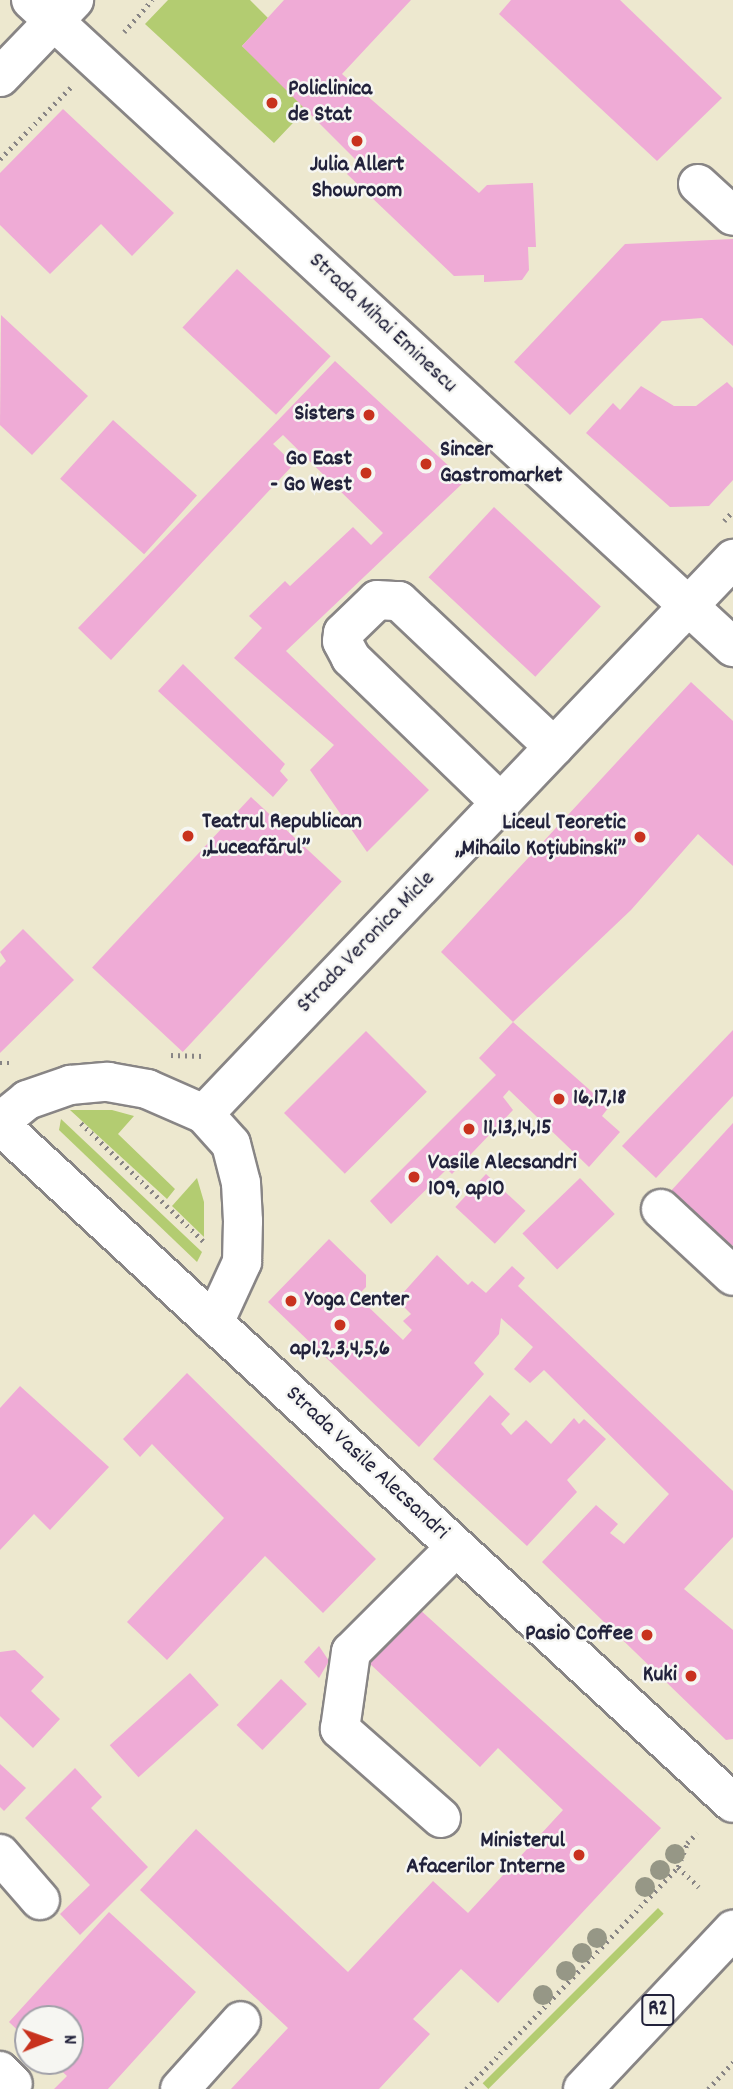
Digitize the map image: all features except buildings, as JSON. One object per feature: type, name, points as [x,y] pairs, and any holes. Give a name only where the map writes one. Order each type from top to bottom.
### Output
[{"type":"street","points":[[0,77],[53,7]]},
{"type":"street","name":"Strada Mihai Eminescu","points":[[53,7],[733,647]]},
{"type":"street","points":[[698,184],[733,216]]},
{"type":"street","name":"Strada Veronica Micle","points":[[204,1114],[733,559]]},
{"type":"street","points":[[500,803],[351,658],[342,641],[343,633],[377,600],[400,601],[554,747]]},
{"type":"street","points":[[0,1124],[27,1100],[70,1085],[108,1082],[147,1089],[204,1114],[231,1144],[242,1183],[242,1262],[214,1323]]},
{"type":"street","name":"Strada Vasile Alecsandri","points":[[0,1124],[733,1803]]},
{"type":"street","points":[[661,1209],[733,1276]]},
{"type":"street","points":[[442,1818],[340,1729],[351,1652],[456,1547]]},
{"type":"street","points":[[0,1854],[40,1900]]},
{"type":"street","name":"R2","points":[[583,2089],[733,1930]]},
{"type":"street","points":[[180,2089],[241,2021]]},
{"type":"path","points":[[122,31],[152,0]]},
{"type":"path","points":[[0,159],[72,85]]},
{"type":"path","points":[[49,1092],[237,1273]]},
{"type":"path","points":[[466,2089],[678,1867],[687,1843],[697,1833]]},
{"type":"path","points":[[678,1867],[699,1887]]},
{"type":"path","points":[[708,2089],[733,2062]]},
{"type":"green space","points":[[168,0],[250,0],[268,18],[242,46],[308,107],[274,143],[145,24]]},
{"type":"green space","points":[[70,1110],[112,1110],[134,1116],[118,1134],[175,1189],[167,1199]]},
{"type":"green space","points":[[61,1119],[202,1252],[197,1262],[59,1130]]},
{"type":"green space","points":[[197,1178],[204,1202],[204,1237],[172,1206]]},
{"type":"green space","points":[[658,1908],[664,1914],[488,2089],[483,2083]]},
{"type":"place","name":"Policlinica de Stat","points":[[272,103]]},
{"type":"place","name":"Julia Allert Showroom","points":[[357,141]]},
{"type":"place","name":"Sisters","points":[[369,415]]},
{"type":"place","name":"Sincer Gastromarket","points":[[426,464]]},
{"type":"place","name":"Go East - Go West","points":[[366,473]]},
{"type":"place","name":"Teatrul Republican „Luceafărul”","points":[[188,836]]},
{"type":"place","name":"Liceul Teoretic „Mihailo Koțiubinski”","points":[[640,837]]},
{"type":"place","name":"16,17,18","points":[[559,1099]]},
{"type":"place","name":"11,13,14,15","points":[[469,1129]]},
{"type":"place","name":"Vasile Alecsandri 109, ap10","points":[[414,1177]]},
{"type":"place","name":"Yoga Center","points":[[291,1301]]},
{"type":"place","name":"ap1,2,3,4,5,6","points":[[340,1325]]},
{"type":"place","name":"Pasio Coffee","points":[[647,1635]]},
{"type":"place","name":"Kuki","points":[[691,1676]]},
{"type":"place","name":"Ministerul Afacerilor Interne","points":[[579,1855]]}]
